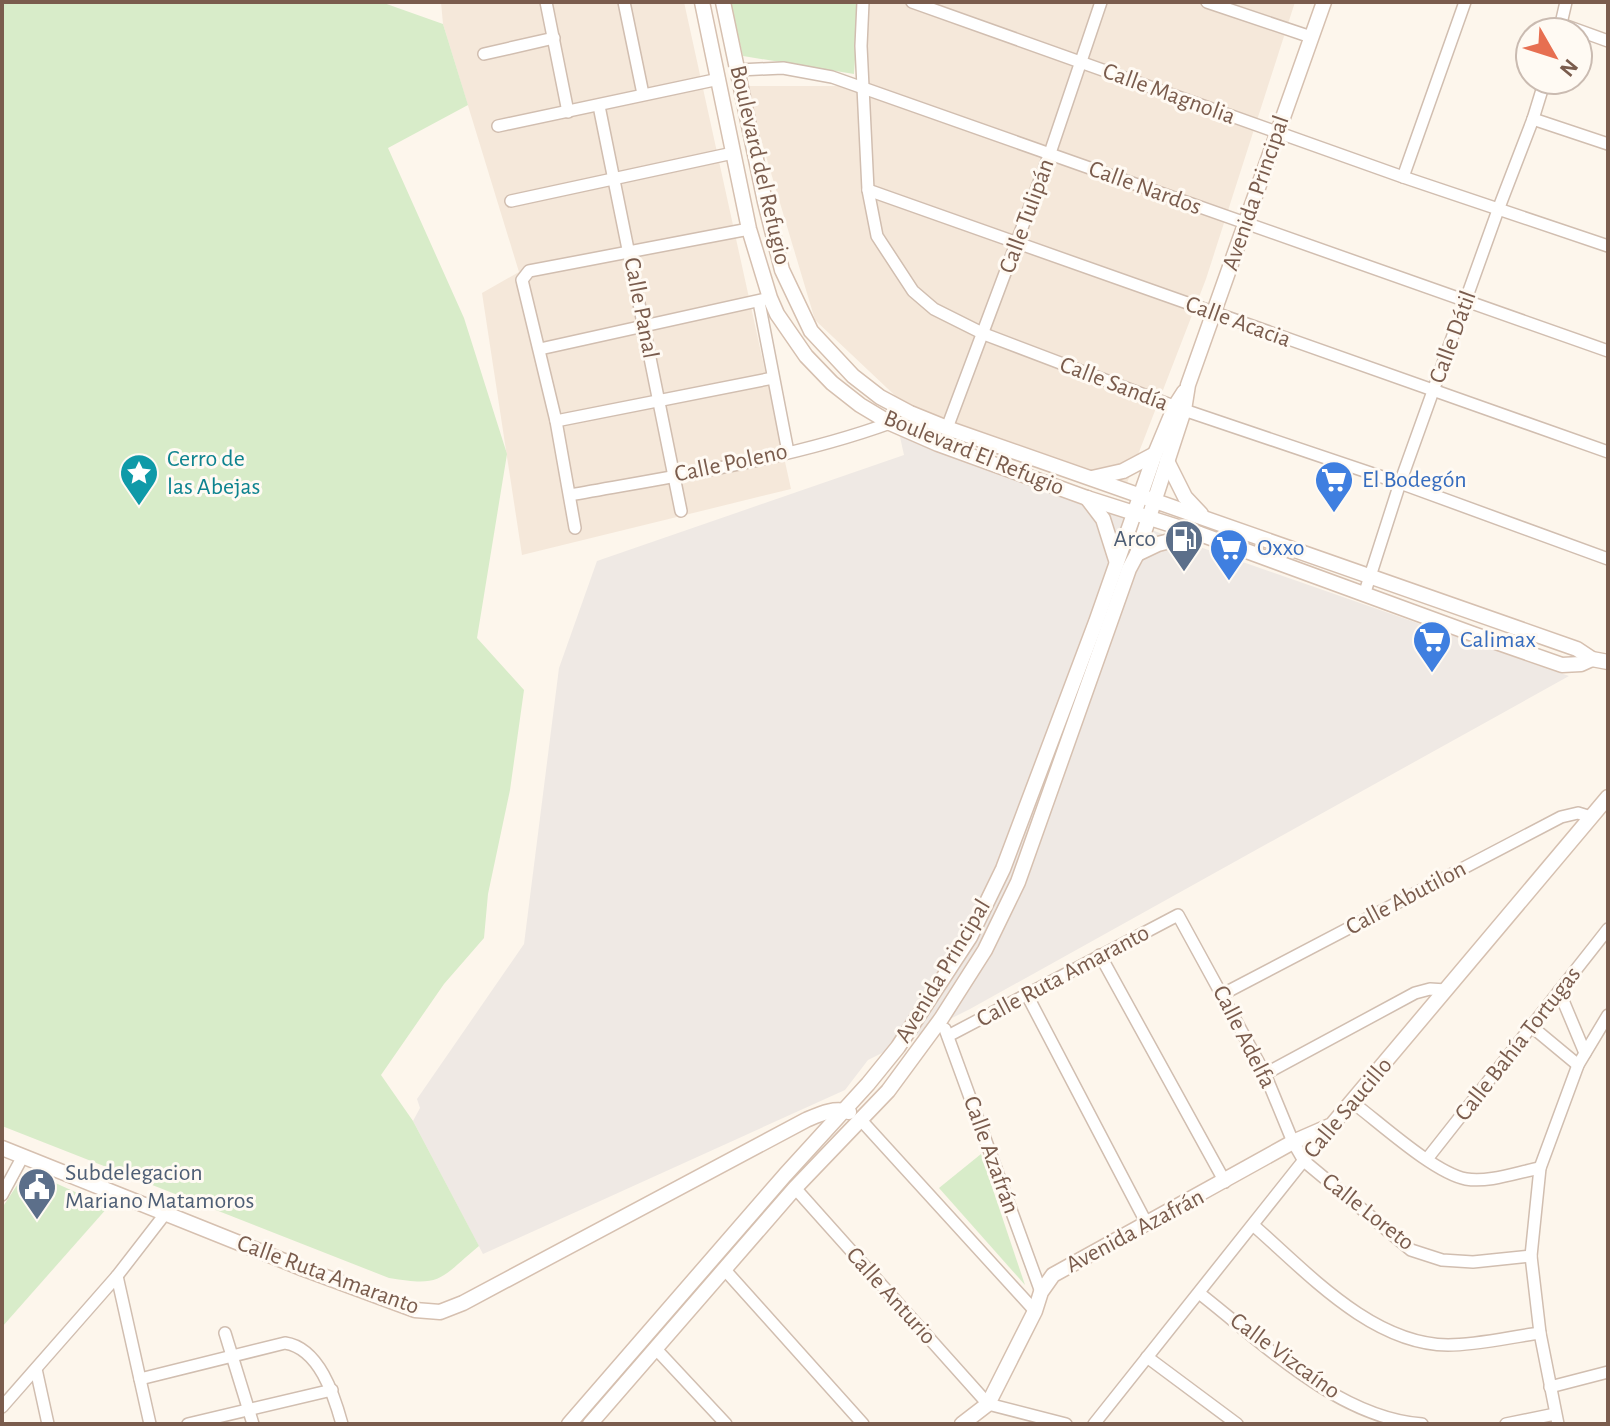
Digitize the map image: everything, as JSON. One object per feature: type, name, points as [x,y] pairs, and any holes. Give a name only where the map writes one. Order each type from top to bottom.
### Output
[{"type":"main road","name":"Boulevard El Refugio","points":[[702,2],[764,300],[806,356],[832,383],[890,423],[1148,518]]},
{"type":"main road","name":"Boulevard del Refugio","points":[[723,2],[782,270],[811,331],[853,376],[880,397],[947,428],[1577,649],[1592,659],[1608,662]]},
{"type":"main road","name":"Avenida Principal","points":[[590,1424],[795,1188],[888,1091],[941,1019],[985,950],[1018,882],[1129,569],[1137,554],[1148,518],[1147,498],[1324,2]]},
{"type":"main road","points":[[1090,478],[1161,458],[1185,497],[1204,518]]},
{"type":"main road","points":[[1087,498],[1103,519],[1116,560]]},
{"type":"main road","name":"Avenida Principal","points":[[569,1424],[898,1047],[970,937],[1003,869],[1133,513],[1147,498]]},
{"type":"main road","name":"Boulevard del Refugio","points":[[1148,518],[1562,665],[1581,664],[1592,659]]},
{"type":"main road","points":[[1137,554],[1158,544],[1200,534]]},
{"type":"main road","points":[[1057,726],[1073,732]]},
{"type":"main road","name":"Calle Saucillo","points":[[1332,1125],[1608,797]]},
{"type":"main road","points":[[845,1110],[860,1119]]},
{"type":"main road","name":"Calle Ruta Amaranto","points":[[2,1148],[415,1310],[440,1312],[463,1303],[806,1120],[828,1111],[845,1110]]},
{"type":"main road","name":"Avenida Azafrán","points":[[962,1424],[988,1404],[1035,1311],[1041,1292],[1053,1275],[1293,1142],[1332,1125]]},
{"type":"street","points":[[546,2],[568,112]]},
{"type":"street","points":[[624,2],[643,94]]},
{"type":"street","name":"Calle Sandía","points":[[863,2],[861,46],[868,190],[877,236],[913,291],[934,309],[984,334],[1180,408],[1400,483],[1608,559]]},
{"type":"street","name":"Calle Magnolia","points":[[912,2],[1277,133],[1608,246]]},
{"type":"street","name":"Calle Tulipán","points":[[947,428],[1050,153],[1101,2]]},
{"type":"street","points":[[1207,2],[1311,37]]},
{"type":"street","points":[[1403,177],[1465,2]]},
{"type":"street","points":[[484,54],[554,38]]},
{"type":"street","name":"Calle Nardos","points":[[739,70],[783,68],[832,77],[863,87],[1608,351]]},
{"type":"street","points":[[498,126],[719,79]]},
{"type":"street","name":"Calle Dátil","points":[[1364,595],[1400,483],[1540,96]]},
{"type":"street","name":"Calle Panal","points":[[599,106],[681,511]]},
{"type":"street","points":[[1533,119],[1608,144]]},
{"type":"street","points":[[511,201],[733,153]]},
{"type":"street","name":"Calle Acacia","points":[[868,190],[1608,452]]},
{"type":"street","points":[[575,528],[556,421],[522,280],[524,274],[749,229]]},
{"type":"street","points":[[540,349],[764,300],[773,378],[788,452]]},
{"type":"street","points":[[556,421],[773,378]]},
{"type":"street","name":"Calle Poleno","points":[[570,495],[788,452],[861,434],[890,423]]},
{"type":"street","name":"Calle Abutilon","points":[[1223,994],[1561,817],[1578,813],[1591,817]]},
{"type":"street","name":"Calle Adelfa","points":[[1178,915],[1265,1074],[1304,1161]]},
{"type":"street","name":"Calle Ruta Amaranto","points":[[948,1036],[1178,915]]},
{"type":"street","name":"Calle Bahía Tortugas","points":[[1427,1159],[1608,929]]},
{"type":"street","points":[[1100,955],[1225,1182]]},
{"type":"street","points":[[1265,1074],[1415,993],[1430,989],[1446,990]]},
{"type":"street","points":[[1559,991],[1585,1053]]},
{"type":"street","points":[[1027,995],[1147,1224]]},
{"type":"street","points":[[1506,1424],[1556,1419],[1540,1333],[1531,1256],[1540,1168],[1578,1065],[1608,1015]]},
{"type":"street","name":"Calle Azafrán","points":[[941,1019],[1041,1292]]},
{"type":"street","points":[[1531,1026],[1578,1065]]},
{"type":"street","points":[[1352,1102],[1427,1159],[1465,1179],[1479,1180],[1540,1168]]},
{"type":"street","points":[[860,1119],[1035,1311]]},
{"type":"street","name":"Calle Saucillo","points":[[1094,1424],[1332,1125]]},
{"type":"street","points":[[2,1195],[23,1156]]},
{"type":"street","name":"Calle Loreto","points":[[1304,1161],[1411,1250],[1442,1260],[1473,1262],[1531,1256]]},
{"type":"street","name":"Calle Anturio","points":[[795,1188],[988,1404]]},
{"type":"street","points":[[2,1407],[117,1276],[165,1214]]},
{"type":"street","points":[[1253,1225],[1349,1307],[1385,1330],[1416,1340],[1448,1345],[1540,1333]]},
{"type":"street","points":[[725,1270],[863,1424]]},
{"type":"street","points":[[117,1276],[150,1424]]},
{"type":"street","name":"Calle Vizcaíno","points":[[1199,1293],[1316,1384],[1348,1402],[1405,1423],[1422,1424]]},
{"type":"street","points":[[225,1333],[253,1424]]},
{"type":"street","points":[[140,1379],[285,1343],[296,1345],[305,1351],[332,1390],[342,1424]]},
{"type":"street","points":[[656,1349],[726,1424]]},
{"type":"street","points":[[1147,1357],[1237,1424]]},
{"type":"street","points":[[36,1369],[48,1424]]},
{"type":"street","points":[[1550,1387],[1608,1372]]},
{"type":"street","points":[[188,1424],[332,1390]]},
{"type":"street","points":[[988,1404],[1066,1424]]},
{"type":"shaded area","points":[[441,2],[684,2],[791,489],[522,555],[482,293],[519,272],[443,24]]},
{"type":"shaded area","points":[[867,2],[1295,2],[1206,279],[1127,483],[905,405],[815,320],[745,86],[859,86]]},
{"type":"shaded area","points":[[896,419],[1157,532],[1569,676],[970,1009],[868,1060],[845,1090],[483,1254],[413,1121],[420,1108],[417,1099],[524,944],[559,668],[597,561],[904,455]]},
{"type":"green space","points":[[2,2],[381,2],[443,24],[468,105],[388,148],[464,318],[507,454],[477,638],[524,690],[510,790],[488,894],[484,938],[444,984],[381,1075],[413,1121],[479,1246],[447,1273],[431,1281],[389,1278],[2,1126]]},
{"type":"green space","points":[[730,2],[859,2],[854,74],[743,56]]},
{"type":"green space","points":[[981,1154],[1025,1285],[939,1188]]},
{"type":"green space","points":[[27,1170],[108,1207],[2,1327],[2,1208]]},
{"type":"place","name":"Cerro de las Abejas","points":[[139,507]]},
{"type":"place","name":"El Bodegón","points":[[1334,514]]},
{"type":"place","name":"Arco","points":[[1184,573]]},
{"type":"place","name":"Oxxo","points":[[1229,582]]},
{"type":"place","name":"Calimax","points":[[1432,674]]},
{"type":"place","name":"Subdelegacion Mariano Matamoros","points":[[37,1221]]}]
